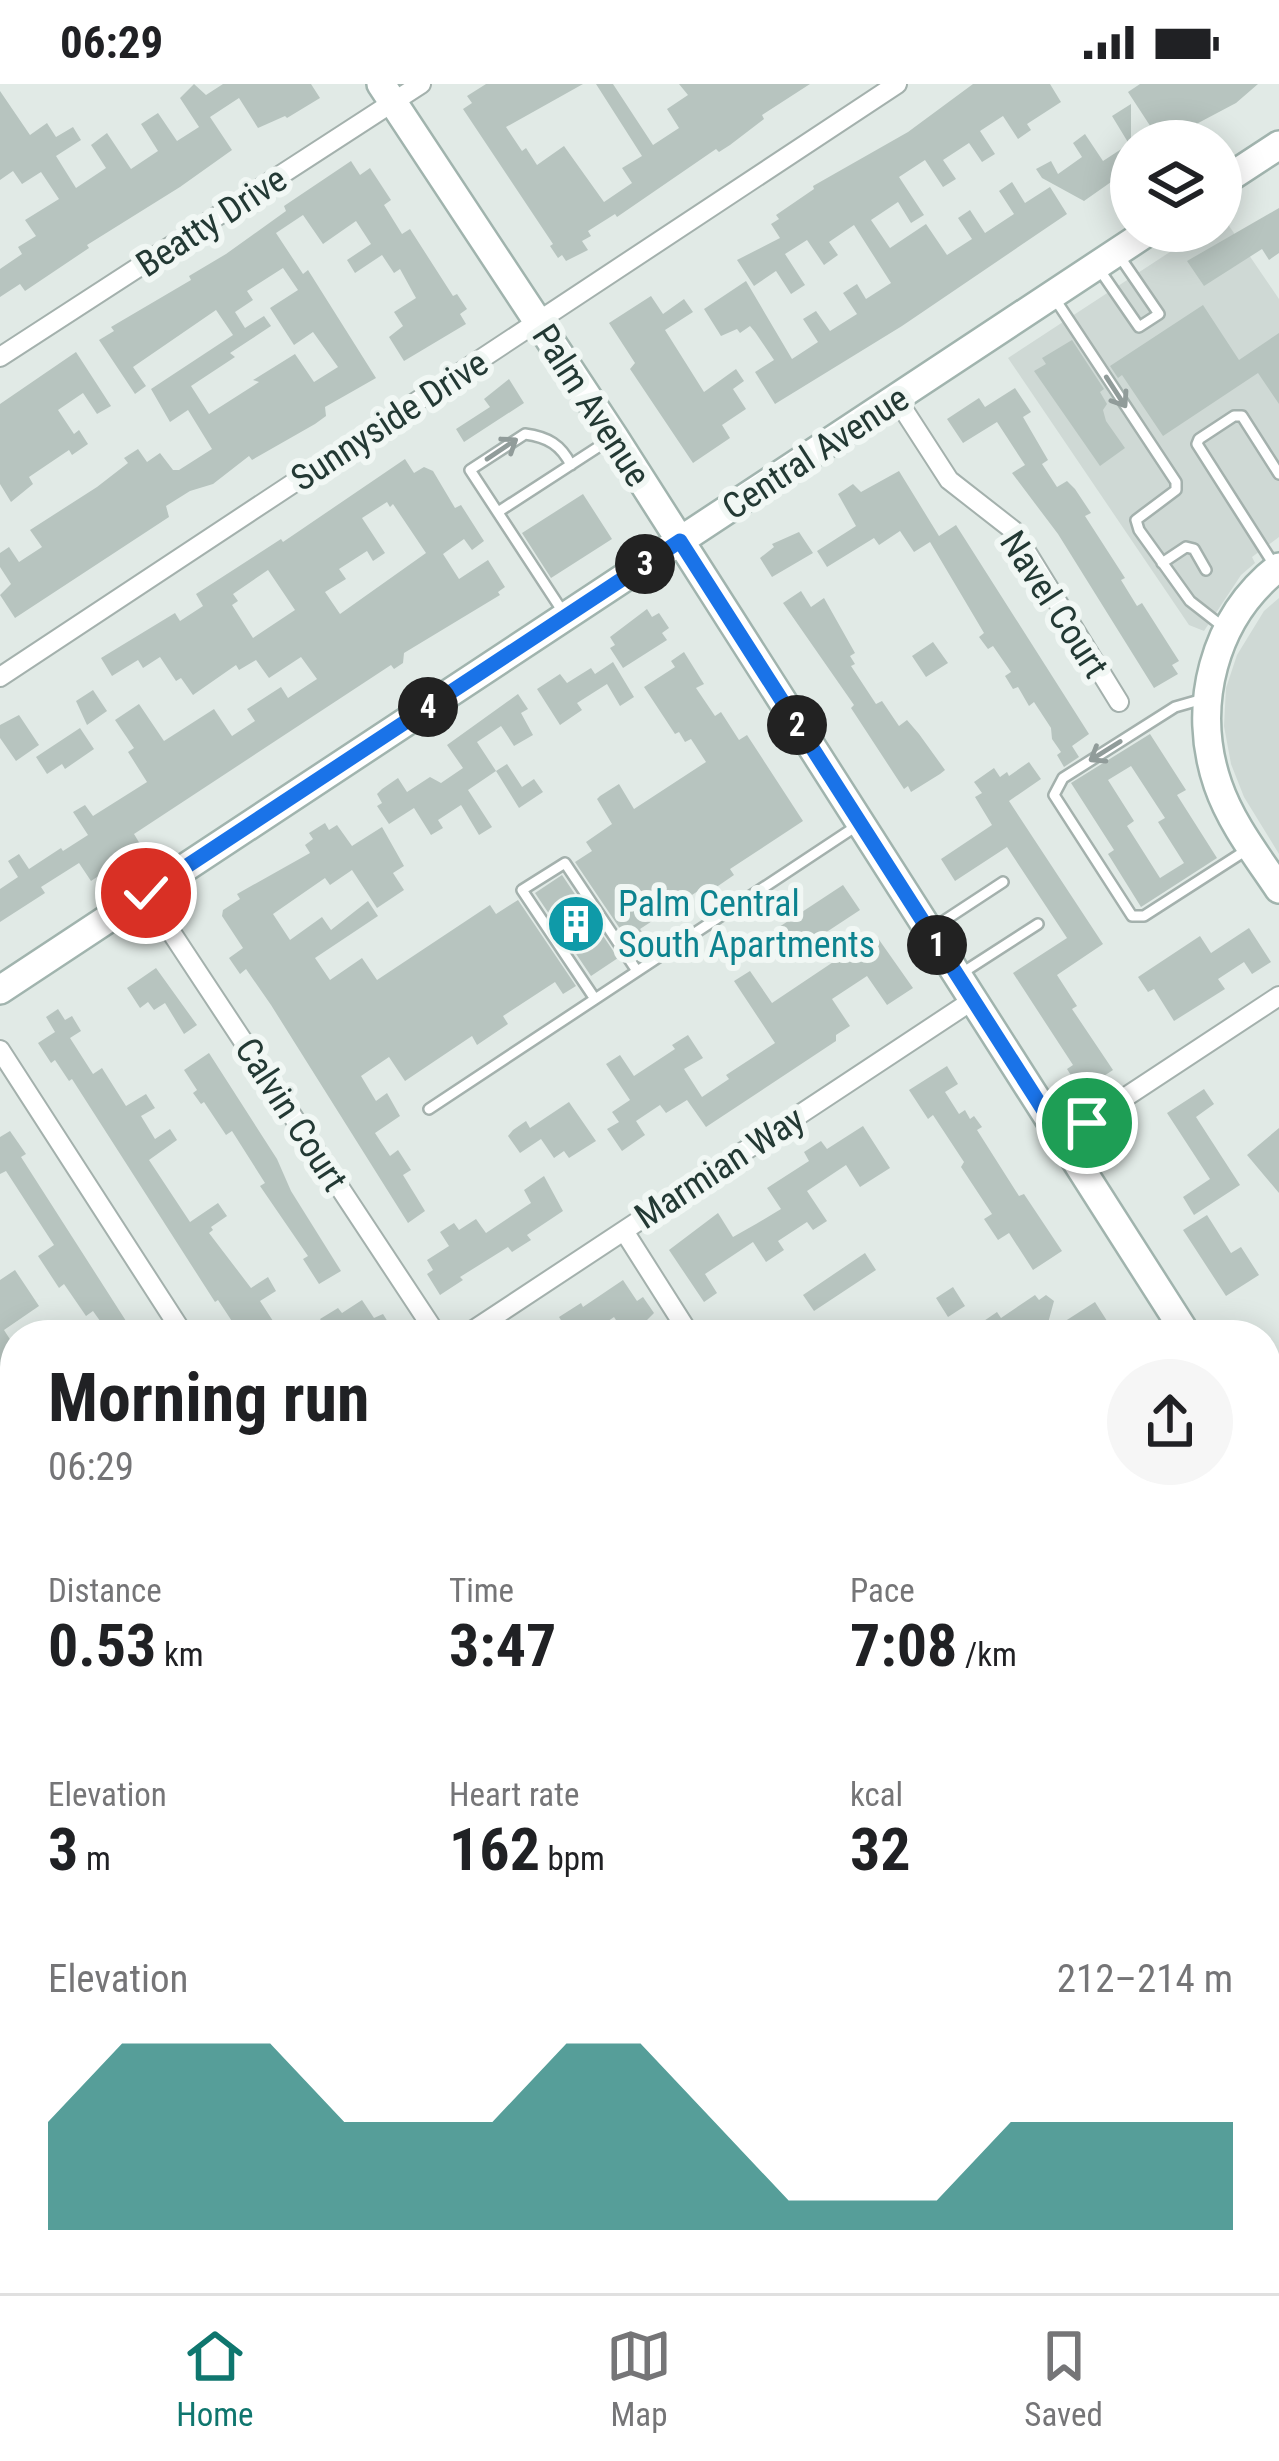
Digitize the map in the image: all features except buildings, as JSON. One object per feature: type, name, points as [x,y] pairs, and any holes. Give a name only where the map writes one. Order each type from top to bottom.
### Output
[{"type":"street","name":"Beatty Drive","points":[[0,357],[387,93],[421,84]]},
{"type":"street","name":"Sunnyside Drive","points":[[0,677],[897,84]]},
{"type":"street","name":"Palm Avenue","points":[[387,93],[614,437],[1177,1320]]},
{"type":"street","points":[[1242,173],[1276,154]]},
{"type":"street","name":"Central Avenue","points":[[0,990],[1118,252]]},
{"type":"street","name":"Navel Court","points":[[896,398],[950,480],[1013,530],[1119,703]]},
{"type":"street","points":[[1278,568],[1243,603],[1227,629],[1213,666],[1205,724],[1218,787],[1279,889]]},
{"type":"street","name":"Calvin Court","points":[[146,893],[427,1320]]},
{"type":"street","name":"Marmian Way","points":[[489,1320],[624,1231],[965,988]]},
{"type":"street","points":[[1062,1139],[1279,996]]},
{"type":"street","points":[[0,1050],[174,1320]]},
{"type":"street","points":[[624,1231],[680,1320]]},
{"type":"lane","points":[[1107,259],[1159,314],[1139,327],[1107,259]]},
{"type":"lane","points":[[1052,295],[1176,482],[1175,490],[1136,520],[1190,602],[1227,629]]},
{"type":"lane","points":[[1278,568],[1197,445],[1199,439],[1234,416],[1242,416],[1279,474]]},
{"type":"lane","points":[[566,616],[470,470],[525,434],[562,447],[572,465]]},
{"type":"lane","points":[[498,512],[614,437]]},
{"type":"lane","points":[[1162,563],[1186,547],[1194,549],[1206,570]]},
{"type":"lane","points":[[1208,698],[1175,707],[1143,727],[1063,778],[1054,795],[1132,916],[1144,916],[1251,846]]},
{"type":"lane","points":[[429,1109],[860,824]]},
{"type":"lane","points":[[595,999],[522,890],[565,862],[637,971]]},
{"type":"lane","points":[[928,930],[1003,882]]},
{"type":"lane","points":[[965,988],[1038,924]]},
{"type":"shaded area","points":[[1242,245],[1279,299],[1279,537],[1252,557],[1255,563],[1241,575],[1204,631],[1189,625],[1008,358],[1170,252],[1242,252]]},
{"type":"shaded area","points":[[1279,598],[1279,854],[1244,797],[1224,726],[1226,688],[1237,655],[1264,611]]},
{"type":"place","name":"Palm Central South Apartments","points":[[576,924]]},
{"type":"route","points":[[146,893],[680,541],[1062,1139],[1087,1123]]}]
